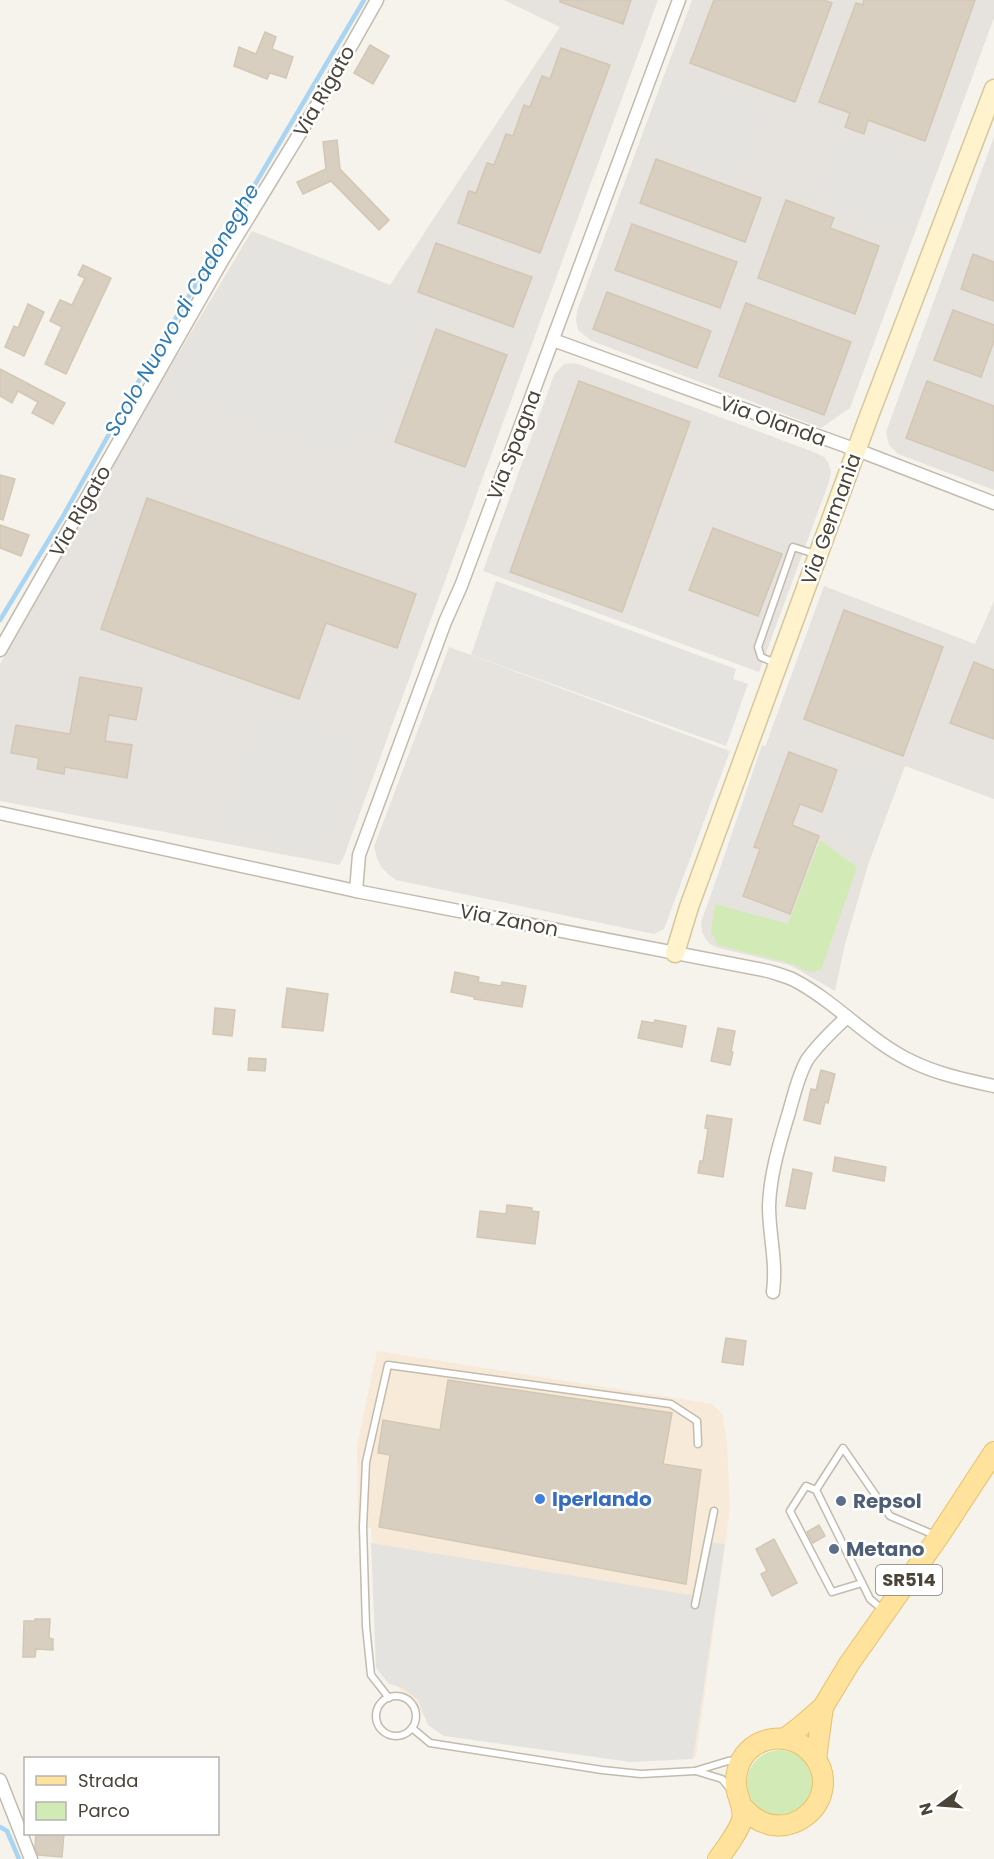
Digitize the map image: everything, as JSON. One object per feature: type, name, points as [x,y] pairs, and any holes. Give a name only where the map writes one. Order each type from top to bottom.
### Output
[{"type":"main road","name":"SR514","points":[[722,1854],[742,1820],[736,1779],[741,1760],[747,1752],[764,1741],[784,1739],[823,1707],[849,1664],[939,1536],[994,1452]]},
{"type":"main road","name":"SR514","points":[[722,1854],[754,1830],[773,1825],[791,1824],[800,1820],[815,1807],[820,1798],[822,1778],[816,1760],[823,1707]]},
{"type":"main road","points":[[784,1739],[802,1745],[816,1760]]},
{"type":"main road","points":[[740,1801],[755,1819],[773,1825]]},
{"type":"street","name":"Via Rigato","points":[[0,650],[223,259],[325,92],[377,0]]},
{"type":"street","name":"Via Spagna","points":[[356,891],[359,855],[679,0]]},
{"type":"street","name":"Via Germania","points":[[675,953],[689,907],[856,451],[994,89]]},
{"type":"street","name":"Via Olanda","points":[[553,340],[994,503]]},
{"type":"street","name":"Via Zanon","points":[[0,813],[356,891],[768,971],[794,980],[910,1061],[947,1075],[994,1086]]},
{"type":"street","points":[[774,1292],[776,1272],[769,1202],[778,1149],[806,1062],[817,1047],[847,1017]]},
{"type":"street","points":[[0,1780],[31,1859]]},
{"type":"lane","points":[[778,664],[761,657],[758,647],[793,547],[818,556]]},
{"type":"lane","points":[[389,1698],[371,1675],[366,1626],[363,1527],[366,1462],[388,1365],[671,1404],[697,1421],[698,1444]]},
{"type":"lane","points":[[816,1490],[843,1448],[890,1516],[939,1536]]},
{"type":"lane","points":[[862,1582],[832,1592],[790,1511],[806,1486],[816,1490],[862,1582],[870,1599],[886,1612]]},
{"type":"lane","points":[[695,1605],[714,1511]]},
{"type":"lane","points":[[401,1697],[412,1704],[416,1716],[412,1728],[401,1735],[388,1734],[378,1725],[376,1719],[379,1706],[389,1698],[401,1697]]},
{"type":"lane","points":[[412,1728],[430,1743],[641,1774],[695,1771],[728,1761],[741,1760]]},
{"type":"lane","points":[[695,1771],[722,1779],[740,1801]]},
{"type":"shaded area","points":[[504,0],[658,0],[343,859],[339,865],[0,801],[0,664],[152,397],[252,231],[390,285],[560,27]]},
{"type":"shaded area","points":[[692,0],[994,0],[994,18],[850,408],[821,428],[592,341],[578,330],[577,311]]},
{"type":"shaded area","points":[[668,71],[765,107],[739,177],[642,140]]},
{"type":"shaded area","points":[[852,136],[935,167],[910,234],[825,202],[829,192],[821,188],[838,142],[849,146]]},
{"type":"shaded area","points":[[994,137],[994,490],[898,454],[889,445],[886,432]]},
{"type":"shaded area","points":[[253,235],[430,304],[381,438],[353,428],[344,456],[166,388]]},
{"type":"shaded area","points":[[571,363],[816,453],[824,457],[829,464],[831,472],[829,482],[759,672],[483,571],[554,375],[564,364]]},
{"type":"shaded area","points":[[496,581],[736,669],[733,679],[748,684],[726,746],[471,655]]},
{"type":"shaded area","points":[[824,586],[975,644],[994,601],[994,799],[905,766],[869,862],[845,944],[835,991],[790,965],[718,948],[710,944],[702,931],[701,922]]},
{"type":"shaded area","points":[[449,647],[730,751],[664,929],[654,934],[396,880],[382,868],[374,847]]},
{"type":"shaded area","points":[[265,708],[362,744],[323,853],[237,830],[229,826],[226,819]]},
{"type":"shaded area","points":[[762,745],[784,752],[732,902],[711,895]]},
{"type":"shaded area","points":[[844,763],[896,782],[872,850],[819,831]]},
{"type":"shaded area","points":[[377,1351],[712,1404],[723,1415],[727,1444],[730,1508],[696,1757],[661,1758],[429,1722],[379,1666],[371,1528],[358,1527],[357,1446]]},
{"type":"shaded area","points":[[707,1542],[725,1544],[693,1759],[631,1762],[444,1736],[428,1725],[418,1700],[403,1688],[389,1684],[376,1668],[371,1543],[697,1596]]},
{"type":"green space","points":[[820,840],[857,867],[821,970],[810,972],[789,963],[718,945],[711,932],[715,904],[788,924]]},
{"type":"green space","points":[[773,1750],[787,1750],[799,1755],[808,1764],[813,1783],[811,1796],[804,1807],[787,1816],[773,1816],[761,1811],[752,1802],[747,1790],[747,1776],[752,1764],[761,1755]]},
{"type":"building","points":[[560,0],[631,0],[623,24],[560,2]]},
{"type":"building","points":[[714,0],[823,0],[832,3],[795,102],[690,63]]},
{"type":"building","points":[[864,0],[975,0],[925,141],[868,120],[864,134],[845,127],[850,113],[819,102],[856,3],[863,5]]},
{"type":"building","points":[[265,32],[276,37],[272,49],[293,57],[286,78],[270,73],[267,79],[234,66],[239,47],[256,54]]},
{"type":"building","points":[[370,45],[389,56],[373,84],[354,73]]},
{"type":"building","points":[[561,48],[610,65],[540,253],[458,223],[469,191],[476,193],[487,163],[494,165],[506,134],[513,136],[524,105],[530,107],[542,76],[550,79]]},
{"type":"building","points":[[337,140],[340,169],[389,220],[379,230],[331,181],[303,194],[297,182],[326,169],[323,142]]},
{"type":"building","points":[[656,159],[761,198],[745,242],[640,203]]},
{"type":"building","points":[[786,200],[834,218],[830,228],[879,246],[855,314],[758,278]]},
{"type":"building","points":[[632,224],[737,262],[720,308],[615,270]]},
{"type":"building","points":[[436,243],[532,277],[513,327],[418,292]]},
{"type":"building","points":[[973,254],[994,262],[994,301],[961,289]]},
{"type":"building","points":[[83,265],[111,278],[66,374],[45,364],[62,327],[50,321],[60,300],[72,305],[85,278],[78,275]]},
{"type":"building","points":[[607,292],[711,331],[697,368],[593,329]]},
{"type":"building","points":[[746,303],[851,342],[824,415],[719,376]]},
{"type":"building","points":[[28,304],[44,312],[24,356],[5,347],[14,326],[18,328]]},
{"type":"building","points":[[953,310],[994,325],[994,341],[981,377],[934,360]]},
{"type":"building","points":[[436,329],[507,355],[465,467],[395,442]]},
{"type":"building","points":[[0,369],[65,403],[53,424],[32,413],[38,402],[18,391],[12,403],[0,396]]},
{"type":"building","points":[[579,381],[690,422],[622,612],[510,572]]},
{"type":"building","points":[[927,381],[994,406],[994,471],[906,438]]},
{"type":"building","points":[[0,475],[15,479],[3,520],[0,519]]},
{"type":"building","points":[[147,498],[416,594],[397,648],[326,623],[299,699],[101,629]]},
{"type":"building","points":[[0,525],[29,535],[21,556],[0,548]]},
{"type":"building","points":[[713,528],[782,554],[758,616],[689,590]]},
{"type":"building","points":[[844,610],[943,647],[903,756],[804,719]]},
{"type":"building","points":[[974,662],[994,670],[994,739],[950,723]]},
{"type":"building","points":[[80,677],[142,688],[136,720],[109,715],[105,741],[132,745],[127,778],[65,767],[64,774],[37,769],[39,758],[11,753],[16,725],[70,734]]},
{"type":"building","points":[[789,752],[837,770],[822,812],[800,804],[792,825],[819,836],[790,914],[743,896],[760,849],[754,847]]},
{"type":"building","points":[[455,972],[479,977],[478,982],[501,986],[502,982],[526,986],[522,1007],[474,999],[475,997],[451,992]]},
{"type":"building","points":[[287,988],[328,994],[323,1031],[282,1027]]},
{"type":"building","points":[[215,1008],[235,1010],[232,1036],[213,1034]]},
{"type":"building","points":[[655,1020],[686,1026],[682,1047],[638,1038],[642,1021],[654,1023]]},
{"type":"building","points":[[718,1028],[735,1031],[730,1065],[711,1061]]},
{"type":"building","points":[[249,1058],[266,1059],[265,1071],[248,1070]]},
{"type":"building","points":[[821,1070],[835,1074],[820,1124],[804,1120],[811,1089],[816,1090]]},
{"type":"building","points":[[707,1115],[732,1119],[723,1177],[698,1173],[700,1161],[703,1161],[708,1129],[705,1128]]},
{"type":"building","points":[[835,1157],[886,1167],[884,1181],[833,1171]]},
{"type":"building","points":[[793,1169],[812,1173],[805,1209],[786,1206]]},
{"type":"building","points":[[507,1205],[532,1208],[532,1211],[539,1212],[535,1244],[477,1237],[480,1211],[506,1214]]},
{"type":"building","points":[[726,1338],[746,1341],[743,1365],[722,1362]]},
{"type":"building","name":"Iperlando","points":[[448,1380],[672,1413],[663,1464],[701,1470],[686,1584],[379,1527],[390,1455],[378,1453],[383,1420],[440,1430]]},
{"type":"building","points":[[819,1525],[825,1536],[813,1543],[807,1532]]},
{"type":"building","points":[[774,1539],[797,1583],[772,1596],[761,1574],[767,1571],[756,1549]]},
{"type":"building","points":[[35,1619],[50,1619],[49,1638],[53,1639],[53,1650],[36,1649],[35,1657],[23,1657],[24,1621],[35,1621]]},
{"type":"building","points":[[36,1835],[64,1835],[62,1857],[38,1855],[35,1847]]},
{"type":"waterway","name":"Scolo Nuovo di Cadoneghe","points":[[0,620],[62,518],[141,377],[364,0]]},
{"type":"waterway","name":"Scolo Nuovo di Cadoneghe","points":[[0,1827],[7,1831],[19,1859]]},
{"type":"place","name":"Iperlando","points":[[540,1499]]},
{"type":"place","name":"Repsol","points":[[841,1501]]},
{"type":"place","name":"Metano","points":[[834,1549]]}]
